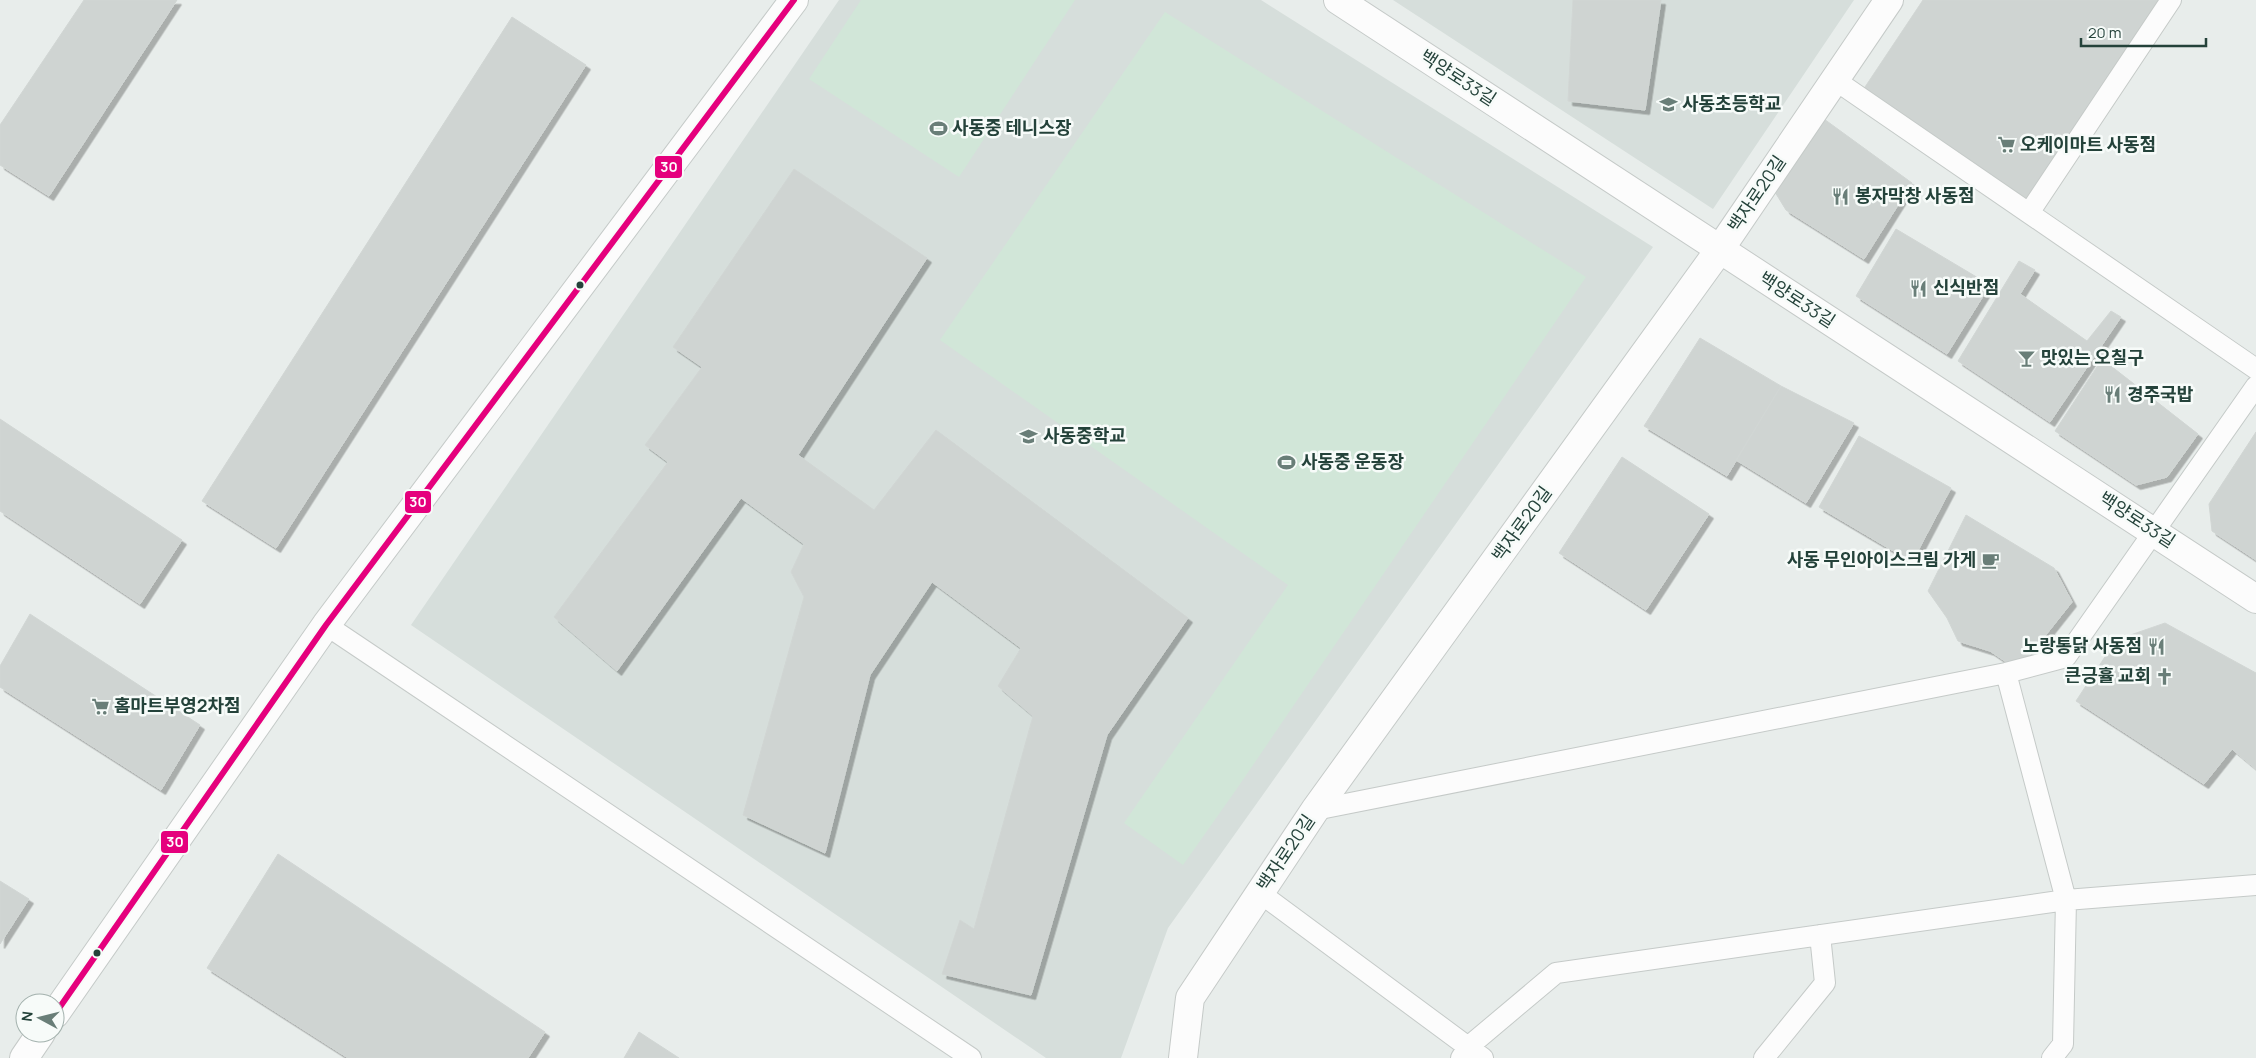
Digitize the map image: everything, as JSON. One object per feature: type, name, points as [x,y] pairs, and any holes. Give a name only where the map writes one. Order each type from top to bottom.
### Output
[{"type":"street","points":[[65,1000],[326,625],[794,0]]},
{"type":"street","name":"백양로33길","points":[[1338,0],[2256,599]]},
{"type":"street","name":"백자로20길","points":[[1183,1058],[1190,998],[1315,810],[1720,249],[1889,0]]},
{"type":"street","points":[[24,1058],[34,1043]]},
{"type":"lane","points":[[2028,213],[2171,0]]},
{"type":"lane","points":[[1835,80],[2256,368]]},
{"type":"lane","points":[[1315,810],[2006,673],[2066,657],[2256,386]]},
{"type":"lane","points":[[326,625],[971,1058]]},
{"type":"lane","points":[[2006,673],[2066,900],[2063,1044],[2052,1058]]},
{"type":"lane","points":[[1260,893],[1471,1054],[1556,973],[2066,900],[2256,885]]},
{"type":"lane","points":[[1764,1058],[1825,983],[1820,935]]},
{"type":"shaded area","name":"사동중학교","points":[[839,0],[1261,0],[1653,247],[1168,928],[1121,1058],[1046,1058],[411,625]]},
{"type":"shaded area","name":"사동초등학교","points":[[1393,0],[1854,0],[1713,209]]},
{"type":"green space","name":"사동중 테니스장","points":[[861,0],[1075,0],[959,177],[809,79]]},
{"type":"green space","name":"사동중 운동장","points":[[1165,12],[1586,277],[1183,865],[1124,823],[1288,585],[940,340]]},
{"type":"building","points":[[84,0],[177,0],[49,196],[0,165],[0,125]]},
{"type":"building","points":[[1573,0],[1661,0],[1645,110],[1568,101]]},
{"type":"building","name":"오케이마트 사동점","points":[[1923,0],[2162,0],[2029,201],[1863,90]]},
{"type":"building","points":[[512,17],[586,65],[276,548],[202,501]]},
{"type":"building","name":"봉자막창 사동점","points":[[1824,119],[1912,183],[1864,259],[1786,210],[1767,179]]},
{"type":"building","points":[[794,169],[927,258],[798,455],[874,510],[936,430],[1188,618],[1107,735],[1031,995],[942,974],[960,920],[974,929],[1033,716],[998,686],[1021,648],[932,582],[870,675],[825,853],[743,815],[804,597],[791,572],[804,544],[741,498],[617,671],[554,617],[668,462],[645,445],[702,367],[673,347]]},
{"type":"building","points":[[1896,229],[1990,285],[1947,354],[1856,296]]},
{"type":"building","points":[[2019,261],[2035,270],[2020,294],[2087,341],[2111,311],[2121,317],[2050,422],[1958,361]]},
{"type":"building","points":[[1700,338],[1781,386],[1727,476],[1644,426]]},
{"type":"building","name":"경주국밥","points":[[2102,359],[2198,434],[2167,477],[2136,485],[2055,431]]},
{"type":"building","points":[[1781,386],[1854,423],[1806,503],[1736,460]]},
{"type":"building","points":[[0,419],[182,540],[140,604],[0,511]]},
{"type":"building","points":[[2256,432],[2256,560],[2212,531],[2209,504]]},
{"type":"building","points":[[1859,436],[1951,488],[1912,562],[1819,507]]},
{"type":"building","points":[[1622,457],[1709,514],[1646,610],[1559,553]]},
{"type":"building","points":[[1966,515],[2054,568],[2072,602],[2018,670],[1990,651],[1958,641],[1947,618],[1928,591]]},
{"type":"building","name":"홈마트부영2차점","points":[[30,614],[200,725],[161,790],[0,687],[0,666]]},
{"type":"building","points":[[2165,623],[2256,673],[2256,769],[2232,749],[2204,784],[2076,701],[2116,640]]},
{"type":"building","points":[[278,854],[545,1032],[528,1058],[348,1058],[207,968]]},
{"type":"building","points":[[0,881],[29,899],[0,944]]},
{"type":"building","points":[[639,1032],[679,1058],[624,1058]]},
{"type":"transit line","name":"30","points":[[65,1000],[326,625],[794,0]]},
{"type":"place","name":"사동초등학교","points":[[1668,104]]},
{"type":"place","name":"사동중 테니스장","points":[[938,128]]},
{"type":"place","name":"오케이마트 사동점","points":[[2006,145]]},
{"type":"place","name":"봉자막창 사동점","points":[[1841,196]]},
{"type":"place","name":"신식반점","points":[[1919,288]]},
{"type":"place","name":"맛있는 오칠구","points":[[2027,358]]},
{"type":"place","name":"경주국밥","points":[[2113,395]]},
{"type":"place","name":"사동중학교","points":[[1029,436]]},
{"type":"place","name":"사동중 운동장","points":[[1287,462]]},
{"type":"place","name":"사동 무인아이스크림 가게","points":[[1990,560]]},
{"type":"place","name":"노랑통닭 사동점","points":[[2156,646]]},
{"type":"place","name":"큰긍휼 교회","points":[[2165,676]]},
{"type":"place","name":"홈마트부영2차점","points":[[100,706]]}]
